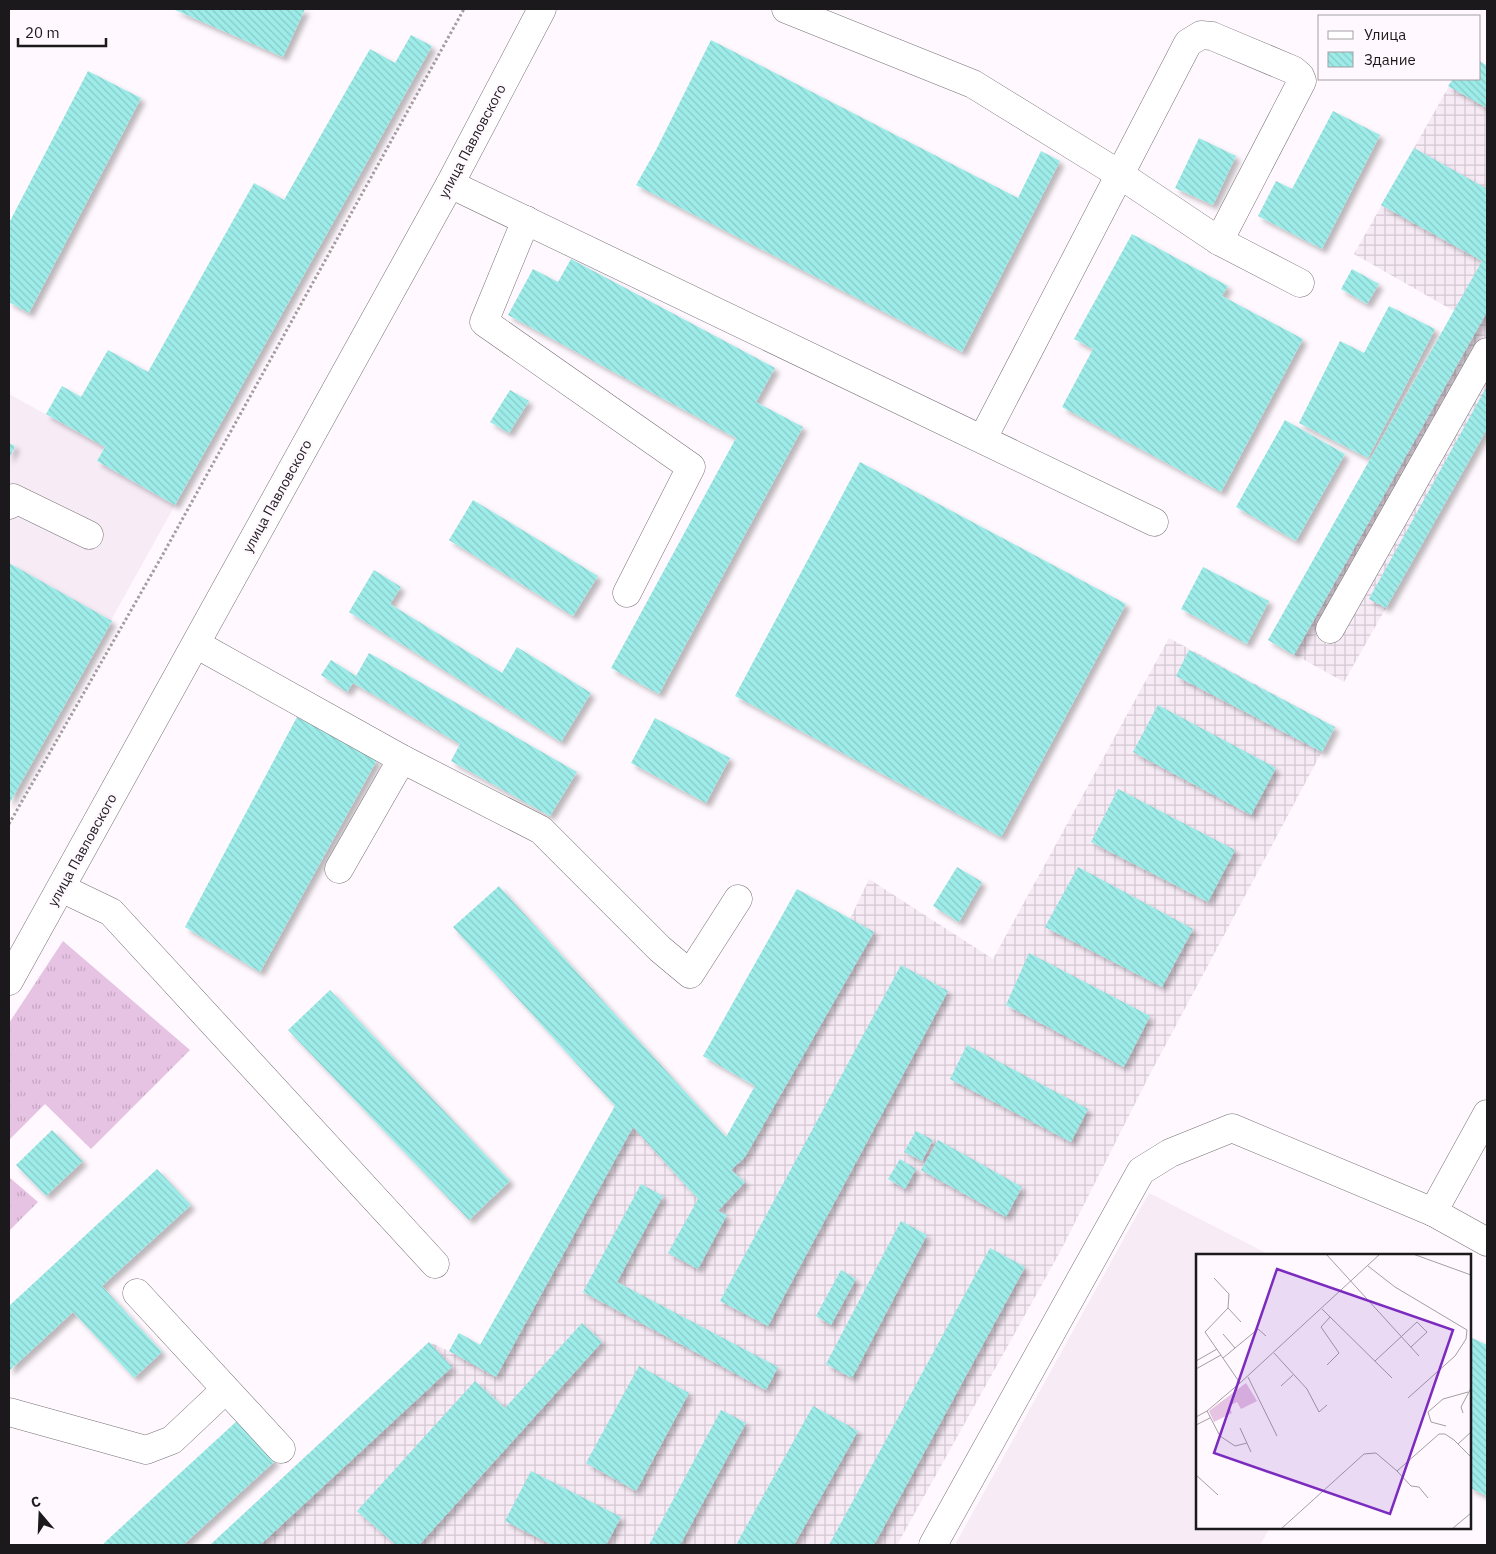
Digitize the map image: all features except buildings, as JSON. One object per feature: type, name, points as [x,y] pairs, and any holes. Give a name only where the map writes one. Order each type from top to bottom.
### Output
[{"type":"street","name":"улица Павловского","points":[[13,963],[61,888],[450,184],[542,9]]},
{"type":"street","points":[[786,9],[973,84],[1119,174],[1220,241],[1300,283]]},
{"type":"street","points":[[983,438],[1188,43],[1201,36],[1212,36],[1293,70],[1300,76],[1302,81],[1220,241]]},
{"type":"street","points":[[450,184],[983,438],[1154,522]]},
{"type":"street","points":[[526,220],[484,322],[691,467],[628,593]]},
{"type":"street","points":[[1330,629],[1487,352]]},
{"type":"street","points":[[9,504],[13,498],[90,535]]},
{"type":"street","points":[[196,644],[402,759],[541,830],[660,948],[690,974],[738,899]]},
{"type":"street","points":[[338,869],[402,759]]},
{"type":"street","points":[[61,888],[111,912],[435,1264]]},
{"type":"street","points":[[1433,1212],[1487,1114]]},
{"type":"street","points":[[933,1545],[1141,1171],[1170,1153],[1232,1128],[1433,1212],[1487,1242]]},
{"type":"street","points":[[137,1292],[281,1449]]},
{"type":"street","points":[[9,1412],[146,1450],[172,1440],[225,1390]]},
{"type":"path","points":[[9,824],[157,565],[464,9]]},
{"type":"shaded area","points":[[1481,62],[1487,66],[1487,429],[1344,682],[1268,640],[1454,311],[1354,254],[1452,80],[1481,80]]},
{"type":"shaded area","points":[[9,394],[105,447],[97,461],[175,505],[9,804]]},
{"type":"shaded area","points":[[1169,638],[1335,727],[1149,1076],[1060,1252],[897,1545],[210,1545],[429,1342],[449,1351],[459,1333],[480,1345],[615,1106],[698,1199],[744,1158],[726,1137],[850,919],[869,879],[993,959]]},
{"type":"shaded area","points":[[1149,1193],[1268,1254],[1196,1254],[1196,1529],[1269,1529],[1260,1545],[955,1545]]},
{"type":"green space","points":[[63,941],[190,1050],[91,1149],[45,1104],[9,1140],[9,1023]]},
{"type":"green space","points":[[9,1177],[38,1202],[9,1231]]}]
